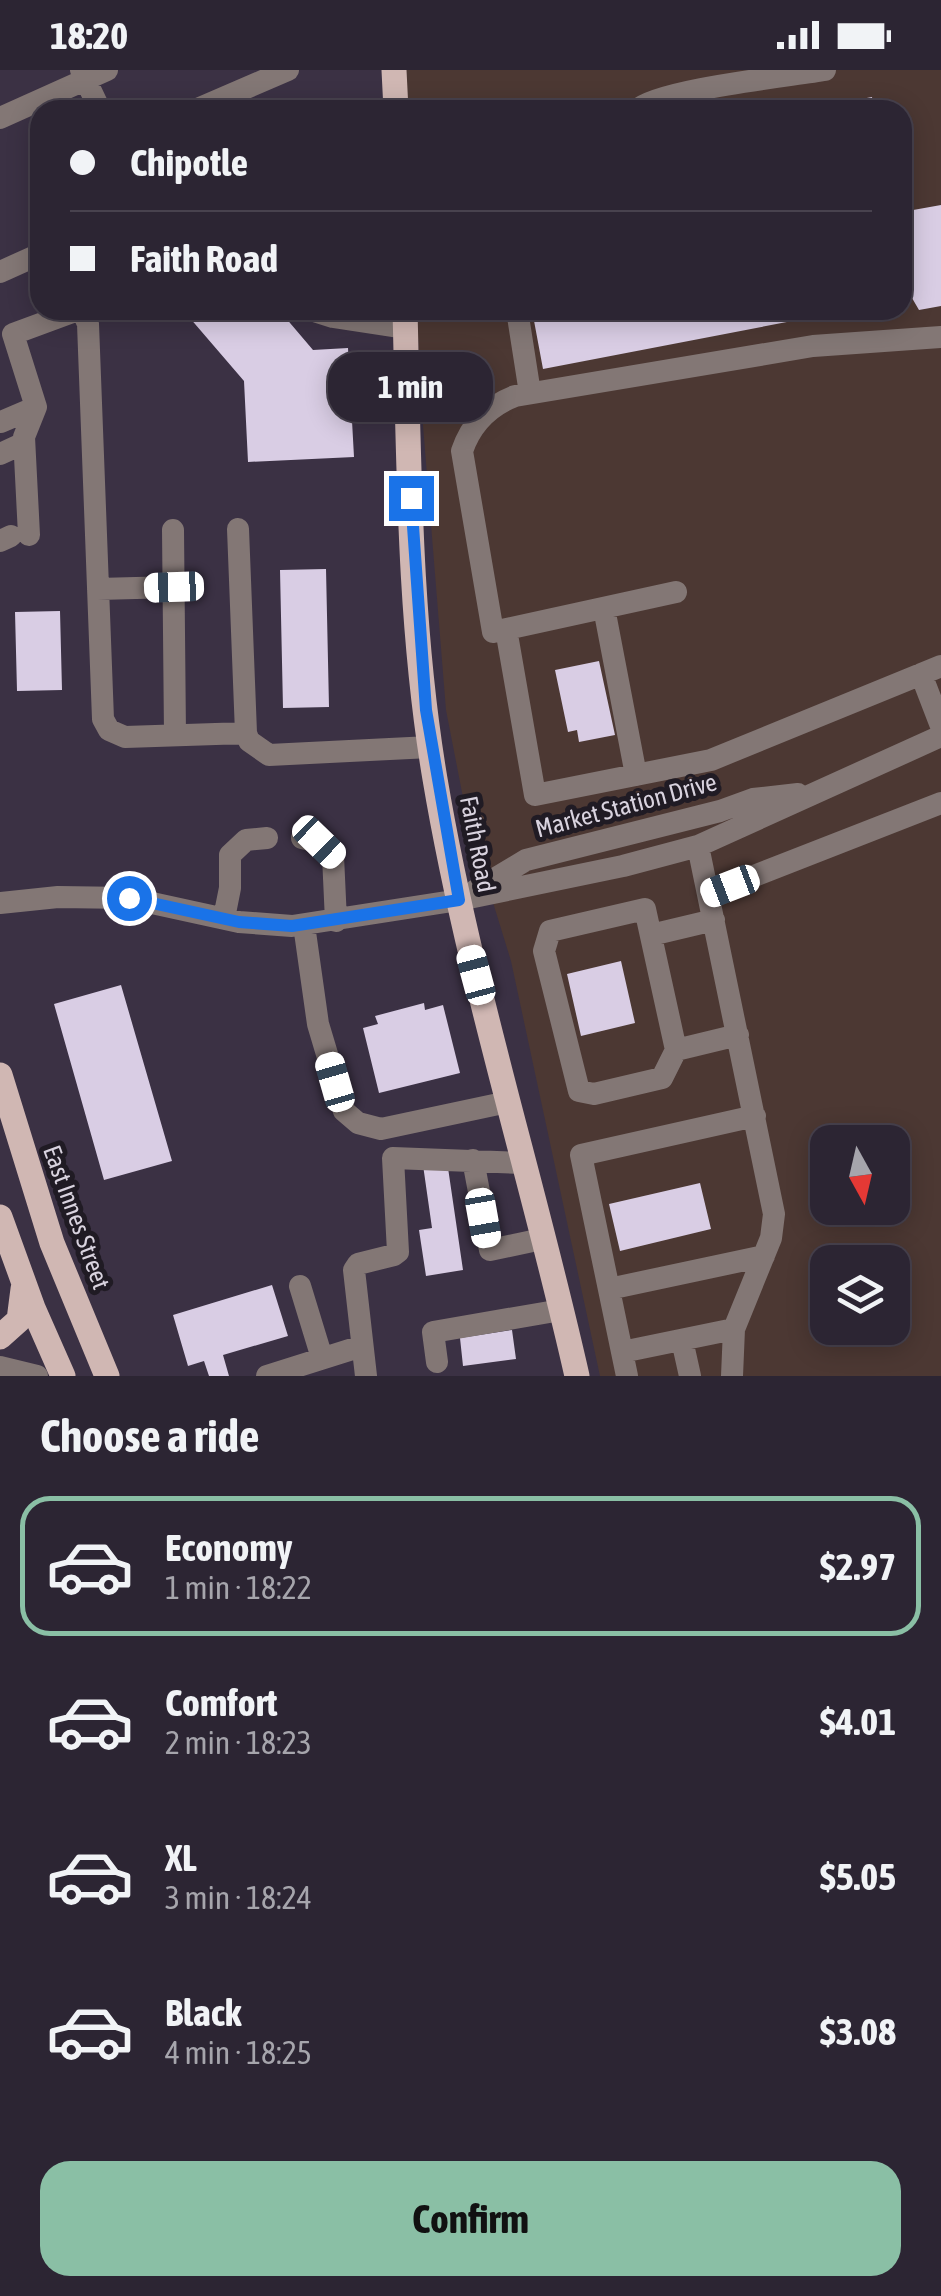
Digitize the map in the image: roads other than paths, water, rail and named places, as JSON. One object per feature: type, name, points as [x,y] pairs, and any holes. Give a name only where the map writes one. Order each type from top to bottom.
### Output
[{"type":"main road","points":[[391,100],[394,70]]},
{"type":"main road","name":"Faith Road","points":[[405,320],[416,581],[430,747],[459,900],[578,1376]]},
{"type":"main road","name":"East Innes Street","points":[[0,1075],[52,1243],[108,1376]]},
{"type":"main road","points":[[0,1217],[24,1292],[14,1328],[0,1337]]},
{"type":"main road","points":[[18,1270],[62,1376]]},
{"type":"street","points":[[219,100],[288,70]]},
{"type":"street","points":[[656,100],[825,70]]},
{"type":"street","points":[[36,100],[91,73],[98,100]]},
{"type":"street","points":[[0,118],[30,103]]},
{"type":"street","points":[[0,272],[30,258]]},
{"type":"street","points":[[29,535],[24,444],[36,407],[6,336],[52,320]]},
{"type":"street","points":[[86,320],[102,719],[108,730],[125,737],[246,733]]},
{"type":"street","points":[[519,320],[530,393]]},
{"type":"street","points":[[676,592],[493,632],[462,451],[469,432],[497,403],[530,393],[813,346],[941,337]]},
{"type":"street","points":[[0,422],[36,407]]},
{"type":"street","points":[[0,454],[24,444]]},
{"type":"street","points":[[173,530],[175,735]]},
{"type":"street","points":[[238,530],[249,741],[269,755],[430,747]]},
{"type":"street","points":[[0,532],[10,536],[0,541]]},
{"type":"street","points":[[98,589],[174,587]]},
{"type":"street","points":[[604,608],[636,775]]},
{"type":"street","points":[[506,629],[535,796],[711,760],[931,670],[941,726]]},
{"type":"street","name":"Market Station Drive","points":[[0,903],[129,898],[266,925],[304,925],[459,900],[698,846],[941,736]]},
{"type":"street","name":"Market Station Drive","points":[[459,900],[526,860],[720,811],[753,798],[816,793]]},
{"type":"street","points":[[708,894],[941,804]]},
{"type":"street","points":[[302,838],[319,842],[334,856],[336,921]]},
{"type":"street","points":[[224,918],[230,888],[230,855],[257,839]]},
{"type":"street","points":[[698,846],[774,1214],[771,1238],[734,1329],[732,1376]]},
{"type":"street","points":[[646,909],[676,1050],[662,1078],[594,1094],[579,1092],[544,951],[550,931],[646,909]]},
{"type":"street","points":[[651,935],[714,920]]},
{"type":"street","points":[[304,925],[318,1024],[344,1111],[358,1123],[381,1129],[508,1102]]},
{"type":"street","points":[[676,1050],[738,1035]]},
{"type":"street","points":[[627,1376],[580,1154],[755,1116]]},
{"type":"street","points":[[366,1376],[354,1270],[358,1264],[398,1252],[393,1158],[523,1163]]},
{"type":"street","points":[[473,1160],[490,1250],[542,1239]]},
{"type":"street","points":[[609,1289],[764,1256]]},
{"type":"street","points":[[300,1286],[322,1358]]},
{"type":"street","points":[[437,1362],[434,1332],[561,1310]]},
{"type":"street","points":[[622,1352],[734,1329]]},
{"type":"street","points":[[682,1340],[690,1376]]},
{"type":"street","points":[[266,1376],[362,1346]]},
{"type":"street","points":[[0,1367],[37,1376]]}]
